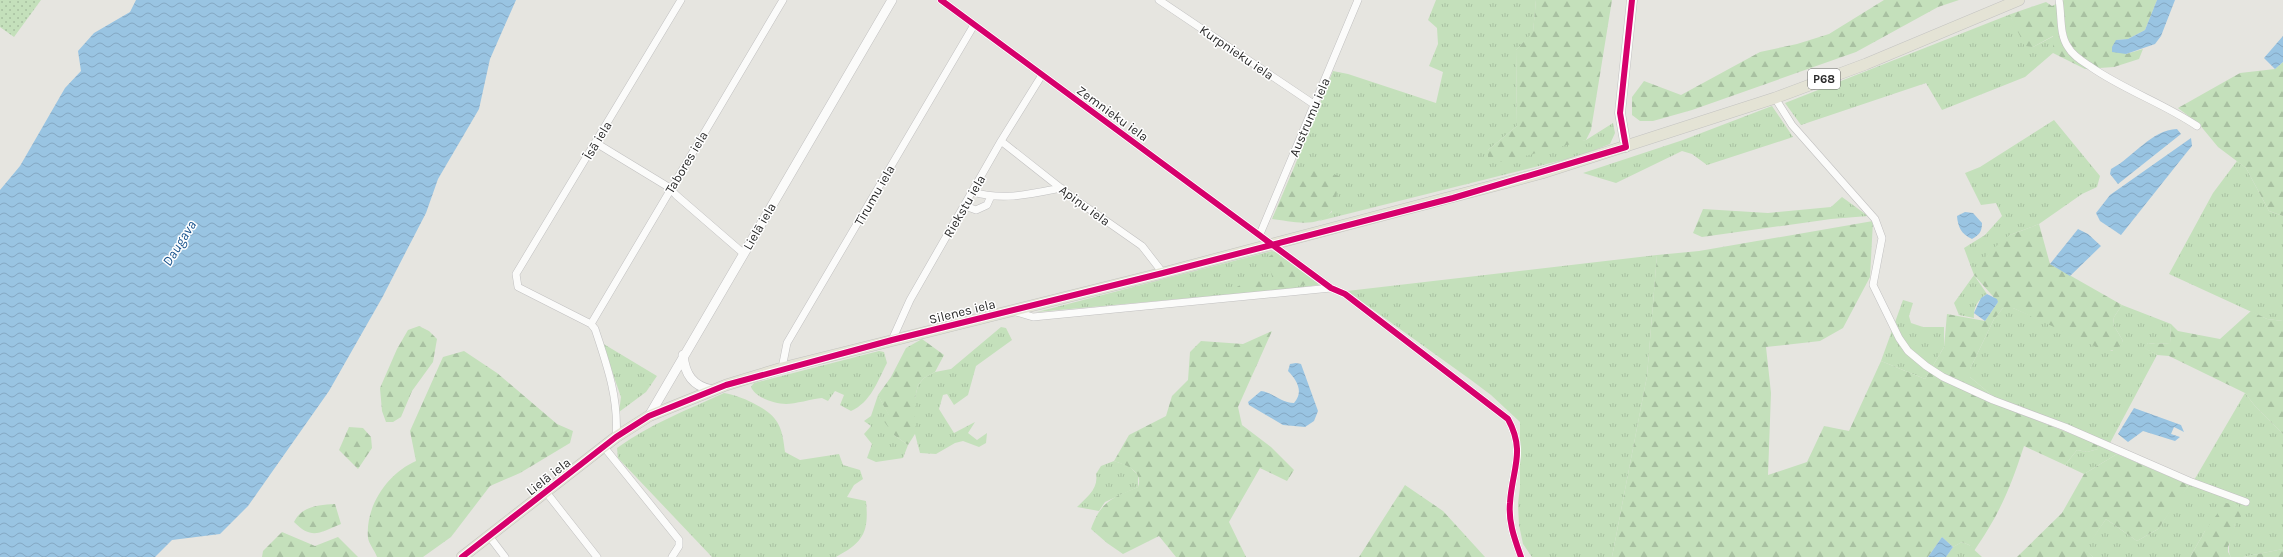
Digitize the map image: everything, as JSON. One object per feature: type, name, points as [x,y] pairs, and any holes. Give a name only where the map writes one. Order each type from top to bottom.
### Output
[{"type":"main road","points":[[1626,147],[1620,113],[1632,0]]},
{"type":"main road","name":"P68","points":[[1626,147],[1775,98],[1873,61],[2018,0]]},
{"type":"main road","name":"Silenes iela","points":[[649,416],[712,390],[782,368],[1163,273],[1284,240],[1453,198],[1626,147]]},
{"type":"main road","name":"Lielā iela","points":[[462,557],[604,446],[649,416]]},
{"type":"street","name":"Īsā iela","points":[[591,324],[518,287],[516,274],[681,0]]},
{"type":"street","name":"Tabores iela","points":[[591,324],[670,188],[783,0]]},
{"type":"street","name":"Zemnieku iela","points":[[941,0],[1260,234],[1271,244],[1331,288],[1345,294],[1508,419],[1516,433],[1518,448],[1510,504],[1512,529],[1521,557]]},
{"type":"street","name":"Kurpnieku iela","points":[[1159,0],[1315,105]]},
{"type":"street","name":"Austrumu iela","points":[[1260,234],[1358,0]]},
{"type":"street","points":[[2059,0],[2062,35],[2067,47],[2074,55],[2108,79],[2182,115],[2197,126]]},
{"type":"street","name":"Lielā iela","points":[[649,416],[888,1]]},
{"type":"street","name":"Tīrumu iela","points":[[782,368],[787,343],[974,25]]},
{"type":"street","name":"Riekstu iela","points":[[892,340],[910,300],[1001,141],[1042,75]]},
{"type":"street","points":[[1775,98],[1792,125],[1875,219],[1880,227],[1882,238],[1881,250],[1873,286],[1899,338],[1917,360],[1943,377],[1993,400],[2065,426],[2182,478],[2246,502]]},
{"type":"street","name":"Apiņu iela","points":[[1001,141],[1061,188],[1142,246],[1163,273]]},
{"type":"street","points":[[596,142],[670,188],[743,254]]},
{"type":"street","points":[[972,192],[991,196],[1024,196],[1061,188]]},
{"type":"street","points":[[965,206],[976,210],[987,204],[991,196]]},
{"type":"street","points":[[1010,310],[1033,317],[1331,288]]},
{"type":"street","points":[[591,324],[610,372],[617,421],[616,437]]},
{"type":"street","points":[[683,355],[684,368],[690,379],[702,388],[712,390]]},
{"type":"street","points":[[604,446],[679,540],[679,546],[672,557]]},
{"type":"street","points":[[546,492],[597,557]]},
{"type":"street","points":[[489,536],[505,557]]},
{"type":"green space","points":[[0,0],[41,0],[14,37],[0,27]]},
{"type":"green space","points":[[1436,0],[1536,0],[1533,33],[1516,50],[1517,126],[1488,150],[1586,140],[1613,123],[1615,133],[1610,144],[1579,156],[1319,221],[1332,212],[1322,170],[1293,170],[1333,71],[1348,74],[1436,103],[1443,72],[1429,66],[1438,44],[1437,28],[1428,20]]},
{"type":"green space","points":[[1536,0],[1612,0],[1591,130],[1586,140],[1502,162],[1488,161],[1488,150],[1517,126],[1516,50],[1533,32]]},
{"type":"green space","points":[[1884,0],[1959,0],[1938,7],[1856,52],[1692,110],[1653,121],[1640,121],[1632,115],[1632,97],[1644,81],[1681,95],[1760,52],[1797,44],[1829,34]]},
{"type":"green space","points":[[2064,0],[2157,0],[2145,30],[2128,39],[2116,40],[2126,54],[2143,49],[2139,59],[2114,67],[2085,69],[2053,53],[2053,36],[2033,47],[2025,46],[2011,18],[2011,14],[2046,2],[2052,6]]},
{"type":"green space","points":[[2011,14],[2011,18],[2033,47],[2054,36],[2053,53],[2025,77],[1942,110],[1926,83],[1801,125],[1785,103]]},
{"type":"green space","points":[[2283,62],[2283,216],[2269,211],[2246,168],[2218,147],[2199,124],[2178,108],[2240,73],[2275,69]]},
{"type":"green space","points":[[1772,106],[1793,137],[1707,165],[1692,154],[1682,151],[1616,183],[1583,173],[1683,140]]},
{"type":"green space","points":[[2054,120],[2100,176],[2097,187],[2082,194],[2039,224],[2010,235],[1974,275],[1964,248],[1985,235],[2002,216],[1996,203],[1981,205],[1965,173],[1980,167]]},
{"type":"green space","points":[[2237,161],[2246,168],[2269,211],[2283,216],[2283,321],[2267,319],[2169,274],[2213,193]]},
{"type":"green space","points":[[1293,170],[1322,170],[1339,176],[1333,209],[1319,221],[1303,223],[1272,219]]},
{"type":"green space","points":[[1842,197],[1868,216],[1831,219],[1831,207]]},
{"type":"green space","points":[[1831,207],[1831,219],[1702,237],[1693,233],[1703,209],[1768,213]]},
{"type":"green space","points":[[1873,221],[1870,277],[1843,328],[1820,341],[1766,347],[1771,393],[1768,475],[1807,462],[1824,426],[1849,431],[1881,361],[1925,379],[1944,347],[1947,314],[1985,321],[1998,302],[1974,275],[1988,253],[2010,235],[2039,224],[2050,264],[2122,305],[2114,317],[2113,324],[2123,341],[2114,350],[2103,350],[2013,308],[2003,308],[1994,319],[1970,369],[1970,377],[1994,397],[1998,405],[2097,444],[2098,449],[2087,452],[2077,450],[2065,465],[2024,446],[2004,500],[1991,525],[1974,551],[1969,545],[1962,542],[1953,547],[1942,537],[1928,557],[1612,557],[1647,376],[1657,255],[1699,251]]},
{"type":"green space","points":[[1272,251],[1277,252],[1322,284],[1300,288],[1037,312]]},
{"type":"green space","points":[[1274,253],[1319,284],[1228,292],[1249,280],[1273,280],[1267,258]]},
{"type":"green space","points":[[1657,255],[1647,376],[1612,557],[1532,557],[1523,544],[1519,525],[1518,504],[1520,487],[1520,422],[1491,395],[1347,291]]},
{"type":"green space","points":[[1974,275],[1987,294],[1981,298],[1977,304],[1974,311],[1974,318],[1959,315],[1954,303]]},
{"type":"green space","points":[[1903,300],[1913,303],[1909,316],[1911,323],[1923,327],[1944,327],[1944,347],[1925,379],[1881,361]]},
{"type":"green space","points":[[2122,305],[2171,324],[2170,343],[2148,343],[2145,348],[2157,355],[2110,443],[1994,397],[1970,377],[1970,369],[1994,319],[2003,308],[2013,308],[2112,351],[2123,341],[2113,324],[2114,317]]},
{"type":"green space","points":[[2251,311],[2267,319],[2283,321],[2283,434],[2255,406],[2245,393],[2169,356],[2157,355],[2144,348],[2148,343],[2170,343],[2171,324],[2178,331],[2220,339]]},
{"type":"green space","points":[[419,326],[429,331],[437,339],[433,362],[412,391],[401,417],[393,422],[386,422],[382,411],[380,388],[397,349],[408,330]]},
{"type":"green space","points":[[1001,327],[1006,328],[1012,340],[976,366],[968,395],[954,405],[947,394],[943,395],[939,409],[954,433],[975,422],[968,433],[977,440],[987,433],[986,443],[979,447],[963,441],[955,443],[936,454],[920,453],[915,434],[915,398],[918,385],[924,378],[935,372],[951,369]]},
{"type":"green space","points":[[1272,331],[1238,407],[1242,425],[1271,447],[1294,470],[1287,481],[1260,468],[1229,522],[1246,557],[1176,557],[1159,536],[1123,554],[1107,543],[1091,529],[1099,512],[1103,506],[1114,498],[1138,487],[1139,481],[1133,470],[1124,464],[1114,461],[1129,435],[1166,416],[1172,396],[1188,380],[1190,352],[1201,341],[1243,344]]},
{"type":"green space","points":[[922,339],[944,355],[935,372],[924,378],[918,385],[915,398],[915,434],[908,445],[894,435],[883,420],[889,416],[878,395],[891,377],[906,348]]},
{"type":"green space","points":[[602,343],[657,376],[646,392],[619,412],[621,397]]},
{"type":"green space","points":[[464,351],[497,373],[557,424],[573,431],[570,443],[520,473],[490,486],[451,537],[423,557],[377,557],[368,538],[370,514],[374,503],[380,492],[396,474],[406,466],[416,461],[410,431],[443,357]]},
{"type":"green space","points":[[879,351],[884,352],[887,363],[869,397],[851,411],[840,405],[844,395],[835,391],[828,401],[822,398],[786,404],[776,403],[761,397],[753,391],[751,387],[754,383]]},
{"type":"green space","points":[[724,393],[753,403],[768,412],[780,428],[785,452],[800,460],[839,454],[843,465],[860,470],[863,479],[854,485],[847,497],[866,501],[867,521],[863,535],[859,541],[836,557],[712,557],[618,458],[617,448],[630,439],[669,418]]},
{"type":"green space","points":[[2245,393],[2255,406],[2283,434],[2283,549],[2243,557],[2231,557],[2229,553],[2229,545],[2235,523],[2205,531],[2190,557],[2093,557],[2085,549],[2106,519],[2137,541],[2158,529],[2180,496],[2196,477]]},
{"type":"green space","points":[[878,395],[890,417],[894,435],[908,445],[903,458],[876,462],[867,458],[872,444],[864,434],[871,426],[864,421],[871,416]]},
{"type":"green space","points":[[349,427],[363,428],[371,437],[372,448],[358,469],[339,450]]},
{"type":"green space","points":[[2097,444],[2117,454],[2084,474],[2065,465],[2077,450],[2087,452],[2098,449]]},
{"type":"green space","points":[[2117,454],[2189,485],[2158,529],[2137,541],[2106,519],[2086,549],[2093,557],[2017,557],[2062,513],[2084,474]]},
{"type":"green space","points":[[1114,461],[1129,466],[1138,475],[1138,487],[1105,502],[1099,511],[1077,507],[1094,489],[1096,484],[1096,474],[1101,466]]},
{"type":"green space","points":[[1405,485],[1443,511],[1485,557],[1359,557]]},
{"type":"green space","points":[[2225,503],[2237,504],[2244,513],[2235,523],[2234,533],[2228,547],[2228,552],[2231,557],[2190,557],[2205,531]]},
{"type":"green space","points":[[335,504],[341,524],[321,532],[311,533],[300,528],[294,522],[301,513],[311,507]]},
{"type":"green space","points":[[282,532],[315,546],[338,537],[358,557],[262,557],[263,551]]},
{"type":"green space","points":[[1962,542],[1969,545],[1982,557],[1946,557],[1953,547]]},
{"type":"green space","points":[[2283,549],[2283,557],[2243,557]]},
{"type":"water","name":"Daugava","points":[[136,0],[516,0],[490,59],[479,109],[438,179],[426,213],[382,298],[329,391],[248,506],[220,534],[172,540],[155,557],[0,557],[0,190],[20,166],[65,88],[81,71],[78,51],[94,33],[130,12]]},
{"type":"water","points":[[2157,0],[2175,0],[2161,36],[2155,44],[2126,54],[2112,52],[2112,47],[2116,40],[2128,39],[2145,30]]},
{"type":"water","points":[[2283,36],[2283,62],[2275,69],[2264,58]]},
{"type":"water","points":[[2177,129],[2181,134],[2118,184],[2110,174],[2111,169],[2151,139],[2159,134]]},
{"type":"water","points":[[2191,138],[2192,146],[2121,235],[2100,221],[2096,213],[2110,195]]},
{"type":"water","points":[[1965,212],[1973,213],[1982,223],[1980,233],[1972,239],[1961,230],[1958,224],[1957,216]]},
{"type":"water","points":[[2078,229],[2088,234],[2101,246],[2070,276],[2050,264]]},
{"type":"water","points":[[1987,294],[1997,299],[1998,302],[1985,321],[1974,313],[1981,298]]},
{"type":"water","points":[[1290,364],[1301,364],[1318,411],[1314,421],[1305,427],[1283,425],[1249,405],[1248,402],[1261,391],[1289,403],[1294,403],[1299,395],[1299,390],[1294,378],[1288,371]]},
{"type":"water","points":[[2134,408],[2181,425],[2184,432],[2174,427],[2171,434],[2180,437],[2175,441],[2143,431],[2128,442],[2118,434]]},
{"type":"water","points":[[1942,537],[1953,547],[1946,557],[1928,557]]},
{"type":"cycle path","points":[[941,0],[1331,288],[1345,294],[1508,419],[1516,441],[1517,451],[1511,491],[1510,517],[1512,531],[1521,557]]},
{"type":"cycle path","points":[[462,557],[616,437],[649,416],[726,385],[892,340],[1163,273],[1453,198],[1626,147],[1620,113],[1632,0]]}]
